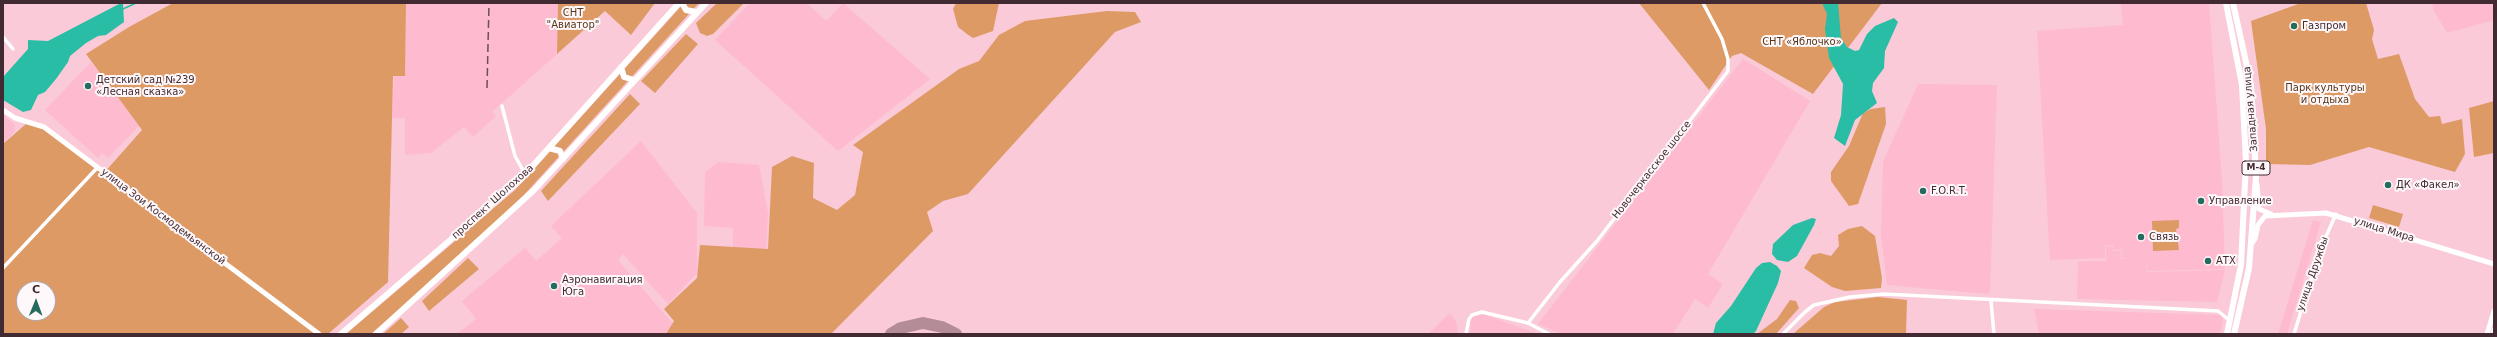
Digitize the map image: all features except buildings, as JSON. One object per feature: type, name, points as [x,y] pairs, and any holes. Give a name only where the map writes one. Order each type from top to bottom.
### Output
[{"type":"main road","name":"проспект Шолохова","points":[[341,334],[525,174],[678,3]]},
{"type":"main road","points":[[682,3],[686,10],[696,12]]},
{"type":"main road","name":"проспект Шолохова","points":[[376,334],[493,228],[563,159],[696,12],[706,3]]},
{"type":"main road","name":"Западная улица","points":[[2226,3],[2242,85],[2246,162],[2241,265],[2227,334]]},
{"type":"main road","name":"Западная улица","points":[[2233,3],[2251,85],[2256,178],[2249,268],[2234,334]]},
{"type":"main road","points":[[621,67],[624,77],[634,80]]},
{"type":"main road","points":[[549,148],[560,151],[563,159]]},
{"type":"street","name":"Новочеркасское шоссе","points":[[1528,324],[1560,282],[1597,241],[1728,71],[1722,39],[1703,3]]},
{"type":"street","points":[[3,37],[13,49]]},
{"type":"street","points":[[502,106],[515,156],[525,174]]},
{"type":"street","name":"улица Зои Космодемьянской","points":[[3,110],[15,118],[44,127],[319,334]]},
{"type":"street","points":[[3,268],[97,168]]},
{"type":"street","points":[[2256,178],[2260,209],[2272,214]]},
{"type":"street","points":[[2252,243],[2256,239],[2260,219],[2272,214]]},
{"type":"street","name":"улица Мира","points":[[2272,214],[2336,214],[2494,264]]},
{"type":"street","name":"улица Дружбы","points":[[2294,334],[2320,250],[2336,214]]},
{"type":"street","points":[[1783,334],[1804,312],[1814,305],[1844,298],[1884,294],[1992,301],[2218,311],[2230,322]]},
{"type":"street","points":[[1992,301],[1994,334]]},
{"type":"street","points":[[2487,334],[2494,311]]},
{"type":"street","points":[[1466,334],[1468,319],[1478,312],[1528,324],[1549,334]]},
{"type":"street","points":[[2493,334],[2494,330]]},
{"type":"shaded area","points":[[406,3],[558,3],[557,54],[492,112],[496,116],[473,137],[464,127],[431,153],[405,155],[405,118],[392,118],[394,76],[405,76]]},
{"type":"shaded area","points":[[750,3],[807,3],[826,21],[843,3],[930,79],[838,151],[715,40]]},
{"type":"shaded area","points":[[1822,3],[1838,3],[1841,38],[1847,47],[1855,51],[1859,50],[1867,34],[1875,26],[1894,18],[1898,22],[1885,51],[1884,68],[1873,83],[1872,91],[1877,103],[1855,120],[1845,146],[1834,138],[1841,115],[1843,84],[1829,58],[1825,29],[1827,14]]},
{"type":"shaded area","points":[[2121,3],[2209,3],[2222,181],[2225,269],[2148,271],[2146,258],[2147,272],[2225,270],[2217,302],[2077,299],[2078,261],[2106,261],[2106,246],[2112,246],[2113,251],[2121,251],[2121,259],[2132,258],[2122,258],[2122,250],[2113,250],[2113,245],[2105,245],[2105,258],[2050,260],[2037,31],[2123,25]]},
{"type":"shaded area","points":[[2432,3],[2494,3],[2494,20],[2447,33],[2434,11]]},
{"type":"shaded area","points":[[119,4],[123,4],[124,22],[106,35],[98,36],[86,43],[70,56],[68,62],[56,79],[45,92],[38,95],[31,110],[23,112],[3,100],[3,77],[28,49],[28,40],[48,41]]},
{"type":"shaded area","points":[[1743,59],[1810,101],[1708,274],[1723,284],[1708,308],[1695,299],[1673,334],[1561,334],[1538,324]]},
{"type":"shaded area","name":"Детский сад №239 «Лесная сказка»","points":[[91,62],[139,126],[108,158],[102,153],[98,158],[45,110]]},
{"type":"shaded area","points":[[1918,84],[1997,85],[1990,292],[1987,294],[1887,285],[1881,234],[1883,162]]},
{"type":"shaded area","points":[[3,114],[16,126],[13,127],[15,130],[11,136],[3,143]]},
{"type":"shaded area","points":[[641,141],[697,213],[697,273],[668,304],[623,254],[618,260],[673,324],[666,334],[457,334],[476,319],[462,301],[525,248],[536,261],[562,238],[551,226]]},
{"type":"shaded area","points":[[718,162],[759,165],[768,213],[766,252],[733,249],[733,228],[704,226],[705,172]]},
{"type":"shaded area","points":[[1812,218],[1816,219],[1814,225],[1797,256],[1788,262],[1777,260],[1772,254],[1773,244],[1793,225]]},
{"type":"shaded area","points":[[2313,220],[2321,222],[2287,334],[2278,334]]},
{"type":"shaded area","points":[[1770,262],[1777,266],[1781,271],[1778,283],[1756,331],[1753,334],[1713,334],[1716,323],[1731,306],[1756,268],[1762,263]]},
{"type":"shaded area","points":[[2034,309],[2222,315],[2223,323],[2220,334],[2039,334]]},
{"type":"shaded area","points":[[1450,313],[1456,321],[1458,334],[1428,334]]},
{"type":"shaded area","points":[[1476,314],[1486,315],[1538,334],[1470,334],[1471,318]]},
{"type":"green space","points":[[173,3],[406,3],[405,76],[393,76],[388,282],[328,334],[3,334],[3,144],[26,124],[43,129],[103,174],[142,130],[86,54],[129,27]]},
{"type":"green space","name":"СНТ \"Авиатор\"","points":[[558,3],[655,3],[631,35],[605,11],[557,54]]},
{"type":"green space","points":[[684,3],[699,3],[523,196],[451,264],[371,334],[346,334],[515,190]]},
{"type":"green space","points":[[717,3],[744,3],[713,34],[707,36],[700,33],[696,23]]},
{"type":"green space","points":[[956,3],[999,3],[993,31],[973,38],[967,34],[958,27],[953,9]]},
{"type":"green space","name":"СНТ «Яблочко»","points":[[1639,3],[1882,3],[1813,94],[1741,53],[1732,56],[1709,90]]},
{"type":"green space","name":"Парк культуры и отдыха","points":[[2301,3],[2366,3],[2374,30],[2372,39],[2378,59],[2399,54],[2415,99],[2429,117],[2440,116],[2442,124],[2462,119],[2465,154],[2455,172],[2369,147],[2310,165],[2266,164],[2266,129],[2251,21]]},
{"type":"green space","points":[[1107,11],[1135,12],[1141,22],[1115,32],[968,194],[943,201],[927,212],[933,231],[831,334],[666,334],[674,321],[664,309],[697,278],[700,245],[768,249],[772,167],[792,156],[814,163],[813,198],[837,210],[855,195],[863,152],[853,145],[959,69],[979,61],[999,35],[1025,21]]},
{"type":"green space","points":[[686,34],[698,44],[655,93],[641,81]]},
{"type":"green space","points":[[630,94],[640,104],[548,201],[541,191]]},
{"type":"green space","points":[[2494,101],[2494,153],[2474,157],[2469,108]]},
{"type":"green space","points":[[1885,107],[1886,124],[1858,204],[1849,206],[1831,181],[1831,172],[1849,146],[1863,113],[1871,109]]},
{"type":"green space","points":[[2373,205],[2403,214],[2399,227],[2369,218]]},
{"type":"green space","points":[[2179,220],[2179,228],[2176,229],[2179,250],[2153,251],[2152,221]]},
{"type":"green space","points":[[1862,226],[1875,236],[1882,278],[1881,288],[1845,291],[1832,287],[1804,268],[1812,255],[1820,253],[1831,256],[1839,246],[1838,235],[1848,229]]},
{"type":"green space","points":[[468,258],[479,269],[429,311],[422,301]]},
{"type":"green space","points":[[1878,297],[1907,300],[1906,334],[1793,334],[1824,307],[1835,302]]},
{"type":"green space","points":[[1790,300],[1796,301],[1799,308],[1776,334],[1757,334],[1777,319]]},
{"type":"green space","points":[[401,318],[409,327],[401,334],[383,334]]},
{"type":"waterway","points":[[123,9],[136,3]]},
{"type":"taxiway","points":[[891,334],[901,328],[923,323],[942,327],[956,334]]},
{"type":"railway","points":[[487,88],[489,3]]},
{"type":"place","name":"Газпром","points":[[2294,26]]},
{"type":"place","name":"Детский сад №239 «Лесная сказка»","points":[[88,86]]},
{"type":"place","name":"ДК «Факел»","points":[[2388,185]]},
{"type":"place","name":"F.O.R.T.","points":[[1923,191]]},
{"type":"place","name":"Управление","points":[[2201,201]]},
{"type":"place","name":"Связь","points":[[2141,237]]},
{"type":"place","name":"АТХ","points":[[2208,261]]},
{"type":"place","name":"Аэронавигация Юга","points":[[554,286]]}]
